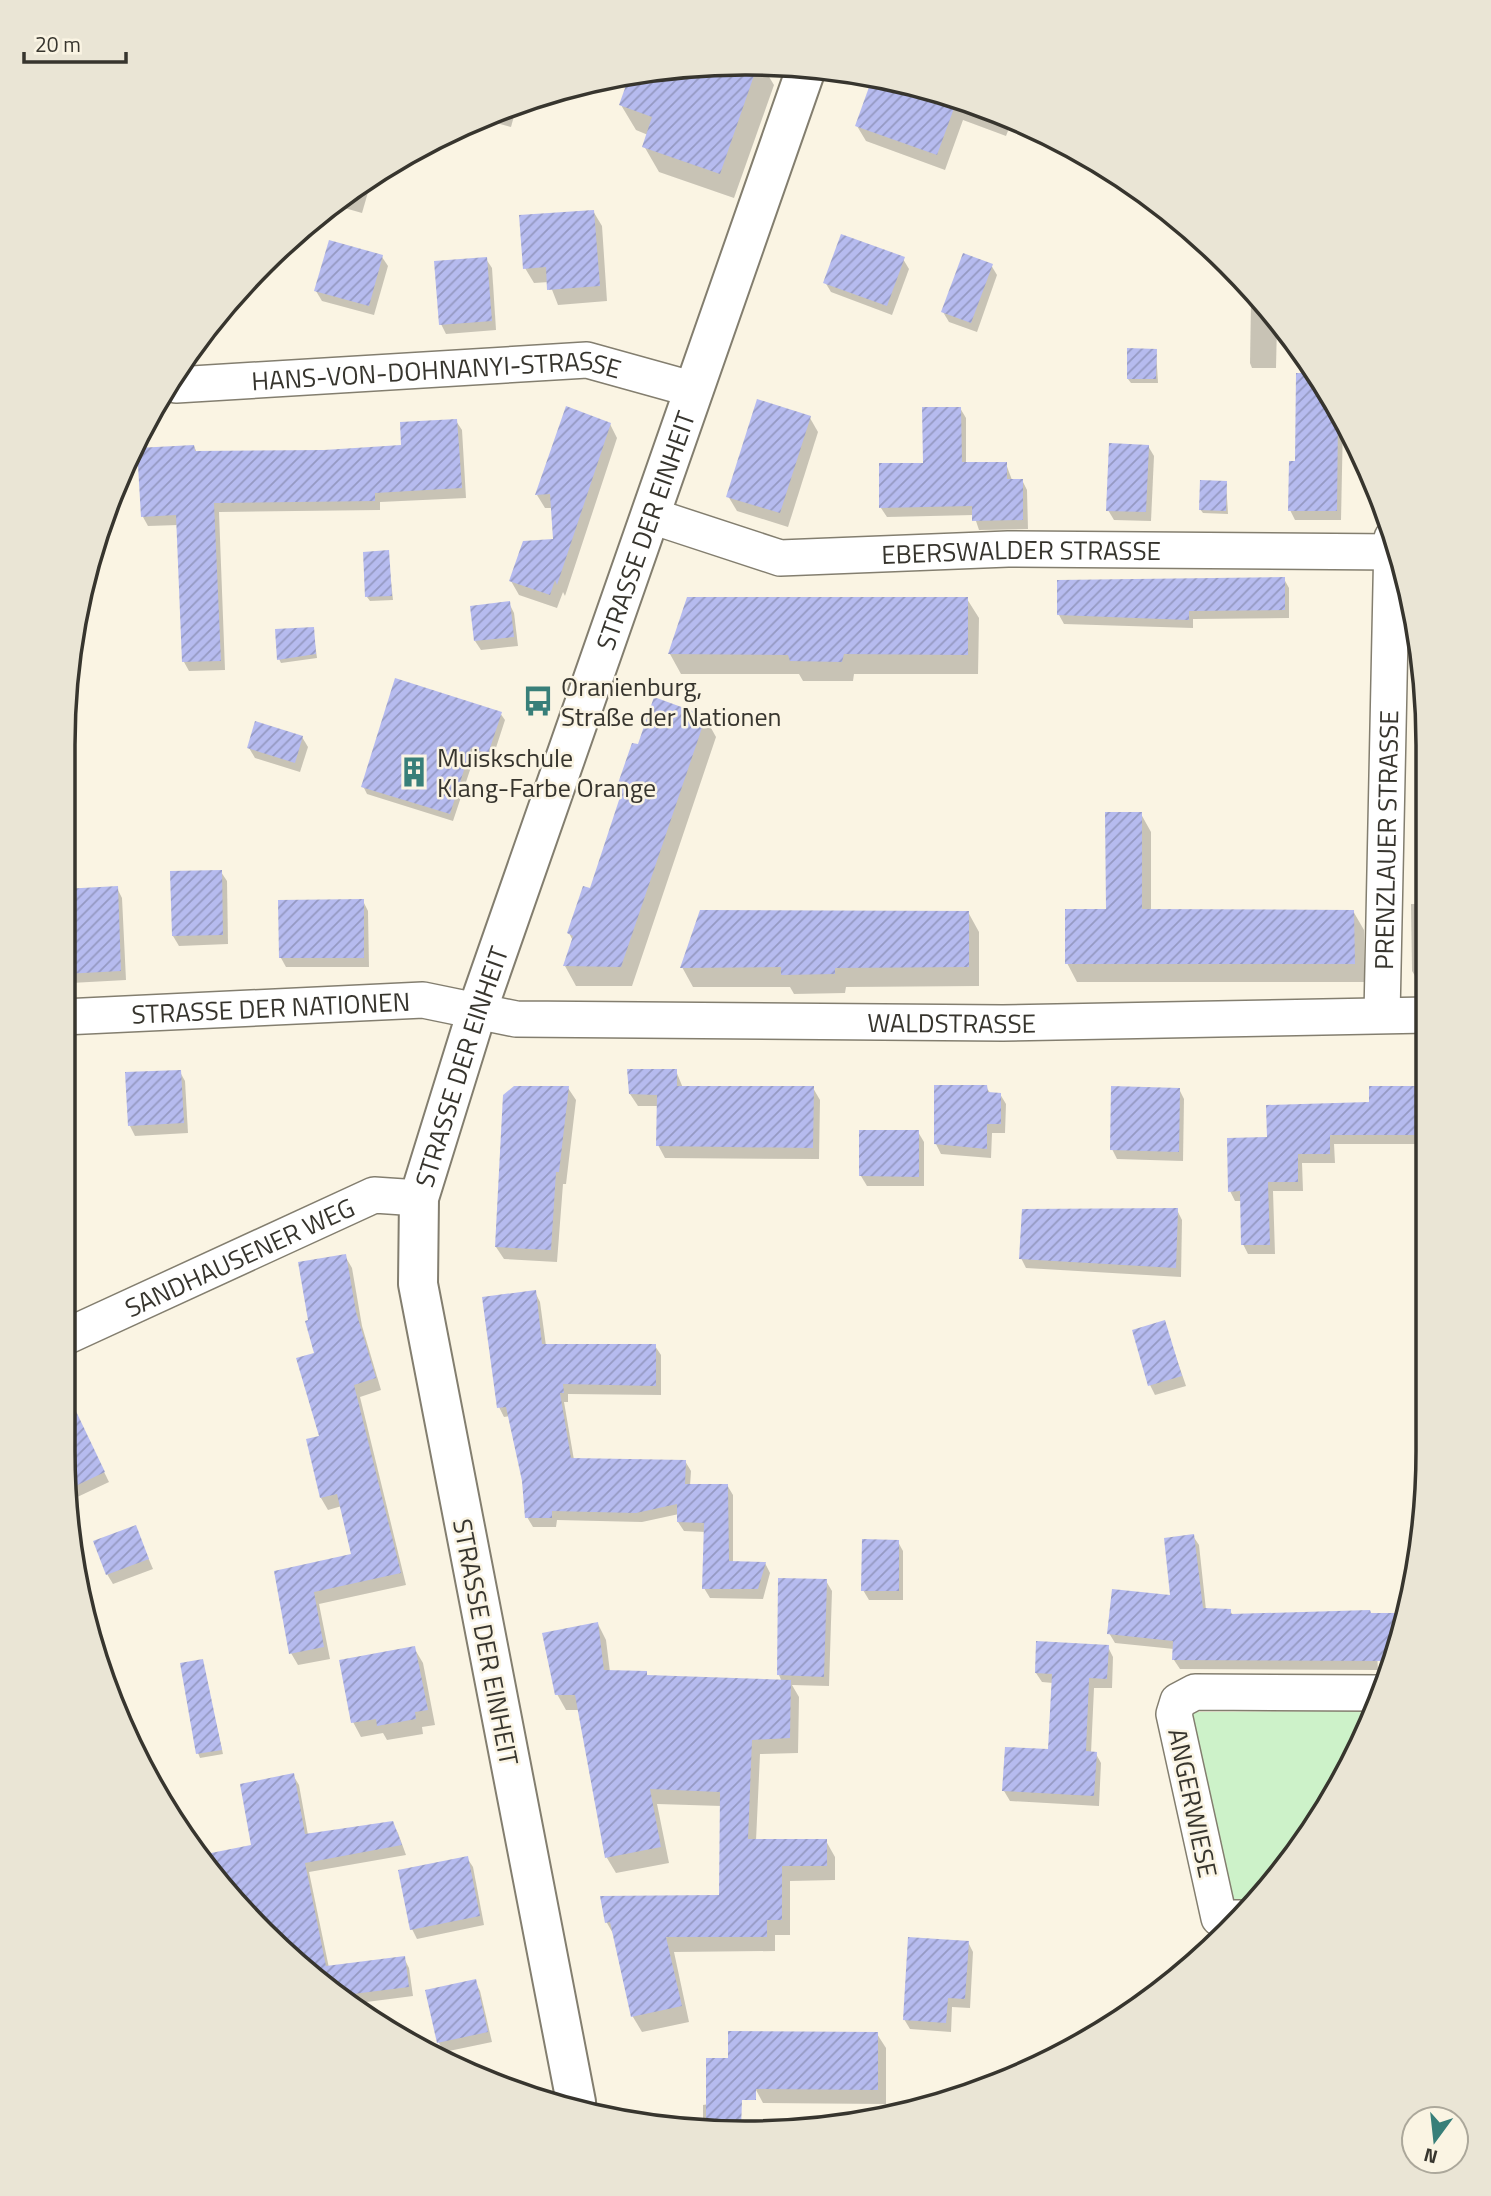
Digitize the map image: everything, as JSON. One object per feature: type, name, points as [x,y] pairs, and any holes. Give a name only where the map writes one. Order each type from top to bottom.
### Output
[{"type":"street","name":"STRASSE DER EINHEIT","points":[[575,2099],[418,1284],[419,1198],[477,1011],[803,78]]},
{"type":"street","name":"HANS-VON-DOHNANYI-STRASSE","points":[[184,379],[587,360],[695,390]]},
{"type":"street","name":"EBERSWALDER STRASSE","points":[[652,516],[780,558],[1008,549],[1385,547]]},
{"type":"street","name":"PRENZLAUER STRASSE","points":[[1382,1015],[1393,573]]},
{"type":"street","name":"STRASSE DER NATIONEN","points":[[75,1016],[423,1000],[477,1011]]},
{"type":"street","name":"WALDSTRASSE","points":[[477,1011],[516,1019],[1003,1023],[1416,1015]]},
{"type":"street","name":"SANDHAUSENER WEG","points":[[75,1332],[374,1195],[419,1198]]},
{"type":"street","name":"ANGERWIESE","points":[[1225,1917],[1174,1714],[1178,1701],[1195,1692],[1370,1693]]},
{"type":"green space","points":[[1363,1711],[1347,1747],[1303,1823],[1277,1859],[1237,1905],[1228,1905],[1189,1712]]},
{"type":"building","points":[[754,75],[720,174],[642,147],[652,117],[619,105],[626,86],[702,77]]},
{"type":"building","points":[[869,87],[954,109],[937,155],[855,126]]},
{"type":"building","points":[[594,210],[600,286],[547,290],[546,267],[523,269],[519,215]]},
{"type":"building","points":[[841,234],[905,257],[887,306],[823,283]]},
{"type":"building","points":[[329,240],[383,255],[369,306],[314,291]]},
{"type":"building","points":[[963,253],[993,264],[971,323],[941,312]]},
{"type":"building","points":[[487,257],[492,321],[439,325],[434,261]]},
{"type":"building","points":[[1127,348],[1157,349],[1156,379],[1127,379]]},
{"type":"building","points":[[1296,373],[1303,373],[1338,432],[1337,511],[1288,511],[1289,461],[1295,461]]},
{"type":"building","points":[[757,399],[811,416],[780,513],[726,497]]},
{"type":"building","points":[[566,406],[611,423],[557,585],[555,580],[550,595],[509,581],[523,541],[553,539],[550,494],[535,495]]},
{"type":"building","points":[[922,407],[961,407],[962,462],[1007,462],[1007,479],[1023,479],[1023,520],[972,521],[972,506],[879,508],[879,463],[923,463]]},
{"type":"building","points":[[457,419],[462,488],[375,493],[375,501],[214,503],[221,661],[182,662],[176,515],[141,517],[138,463],[145,448],[194,445],[195,451],[324,450],[401,445],[400,422]]},
{"type":"building","points":[[1109,443],[1149,445],[1146,512],[1106,511]]},
{"type":"building","points":[[1200,480],[1227,481],[1226,511],[1199,510]]},
{"type":"building","points":[[389,550],[392,596],[365,597],[363,552]]},
{"type":"building","points":[[1285,577],[1285,610],[1189,611],[1189,620],[1057,615],[1057,580]]},
{"type":"building","points":[[687,597],[968,597],[968,655],[844,654],[842,662],[790,661],[788,655],[668,654]]},
{"type":"building","points":[[510,601],[514,637],[474,641],[470,606]]},
{"type":"building","points":[[314,627],[316,654],[277,660],[275,629]]},
{"type":"building","points":[[395,678],[502,712],[488,754],[471,748],[450,814],[361,787]]},
{"type":"building","points":[[654,697],[706,716],[621,967],[563,966],[573,936],[567,933],[583,886],[590,888],[621,794],[615,792],[632,743],[638,744]]},
{"type":"building","points":[[255,721],[303,736],[295,763],[247,748]]},
{"type":"building","points":[[1105,812],[1142,812],[1142,909],[1354,910],[1355,964],[1065,964],[1065,909],[1106,909]]},
{"type":"building","points":[[222,870],[223,935],[172,936],[170,871]]},
{"type":"building","points":[[118,886],[121,971],[75,973],[75,888]]},
{"type":"building","points":[[364,899],[364,958],[279,958],[278,900]]},
{"type":"building","points":[[700,910],[969,911],[969,967],[835,968],[835,974],[781,975],[781,967],[680,968]]},
{"type":"building","points":[[627,1069],[677,1069],[677,1086],[814,1086],[813,1148],[656,1146],[657,1095],[629,1094]]},
{"type":"building","points":[[181,1070],[184,1123],[128,1126],[125,1072]]},
{"type":"building","points":[[934,1085],[987,1085],[988,1092],[1001,1093],[1001,1124],[987,1124],[987,1149],[934,1144]]},
{"type":"building","points":[[514,1086],[569,1086],[559,1172],[556,1172],[551,1250],[495,1247],[503,1095]]},
{"type":"building","points":[[1111,1086],[1180,1088],[1179,1152],[1110,1150]]},
{"type":"building","points":[[1369,1086],[1416,1086],[1416,1135],[1330,1135],[1330,1154],[1298,1154],[1298,1182],[1268,1182],[1270,1245],[1241,1245],[1240,1191],[1228,1192],[1227,1138],[1267,1137],[1266,1105],[1369,1102]]},
{"type":"building","points":[[859,1130],[919,1130],[919,1177],[859,1176]]},
{"type":"building","points":[[1178,1208],[1176,1268],[1019,1259],[1022,1209]]},
{"type":"building","points":[[346,1254],[356,1312],[376,1378],[354,1385],[401,1573],[314,1592],[324,1647],[289,1654],[274,1571],[351,1554],[337,1494],[320,1498],[306,1439],[319,1436],[296,1358],[314,1353],[305,1321],[308,1320],[298,1262]]},
{"type":"building","points":[[536,1290],[542,1344],[656,1344],[656,1386],[563,1384],[564,1393],[560,1393],[571,1458],[686,1460],[685,1484],[728,1484],[729,1561],[766,1562],[758,1589],[702,1589],[704,1523],[677,1522],[677,1504],[636,1513],[552,1511],[552,1518],[525,1518],[522,1481],[506,1407],[497,1408],[482,1297]]},
{"type":"building","points":[[1165,1320],[1182,1376],[1148,1386],[1132,1330]]},
{"type":"building","points":[[75,1409],[105,1472],[77,1485]]},
{"type":"building","points":[[136,1525],[149,1559],[106,1575],[93,1541]]},
{"type":"building","points":[[1194,1534],[1203,1608],[1231,1609],[1231,1614],[1370,1610],[1371,1613],[1396,1613],[1382,1661],[1172,1660],[1173,1641],[1107,1634],[1112,1589],[1170,1595],[1164,1538]]},
{"type":"building","points":[[862,1539],[899,1540],[899,1591],[861,1591]]},
{"type":"building","points":[[778,1578],[827,1579],[824,1677],[777,1675]]},
{"type":"building","points":[[598,1622],[604,1670],[647,1671],[647,1675],[791,1680],[790,1738],[752,1740],[748,1839],[827,1839],[827,1866],[782,1866],[782,1920],[767,1920],[767,1937],[666,1937],[682,2006],[631,2017],[610,1922],[605,1923],[600,1896],[719,1895],[720,1792],[650,1789],[661,1847],[605,1858],[575,1695],[555,1695],[542,1633]]},
{"type":"building","points":[[1036,1641],[1109,1645],[1107,1679],[1089,1678],[1086,1751],[1097,1752],[1094,1796],[1002,1791],[1005,1747],[1048,1749],[1052,1674],[1035,1673]]},
{"type":"building","points":[[415,1646],[428,1710],[415,1712],[416,1719],[377,1726],[376,1719],[351,1723],[339,1660]]},
{"type":"building","points":[[203,1659],[222,1750],[196,1754],[180,1663]]},
{"type":"building","points":[[294,1773],[305,1834],[393,1821],[402,1845],[305,1863],[326,1966],[405,1956],[409,1987],[354,1994],[272,1924],[214,1859],[210,1853],[251,1845],[240,1784]]},
{"type":"building","points":[[468,1856],[480,1916],[410,1930],[398,1870]]},
{"type":"building","points":[[908,1937],[969,1941],[965,1999],[948,1998],[946,2023],[903,2020]]},
{"type":"building","points":[[476,1979],[488,2032],[437,2043],[425,1990]]},
{"type":"building","points":[[728,2031],[878,2032],[878,2090],[756,2089],[756,2100],[742,2100],[741,2121],[706,2119],[706,2058],[728,2058]]},
{"type":"place","name":"Oranienburg, Straße der Nationen","points":[[538,701]]},
{"type":"place","name":"Muiskschule Klang-Farbe Orange","points":[[414,772]]}]
